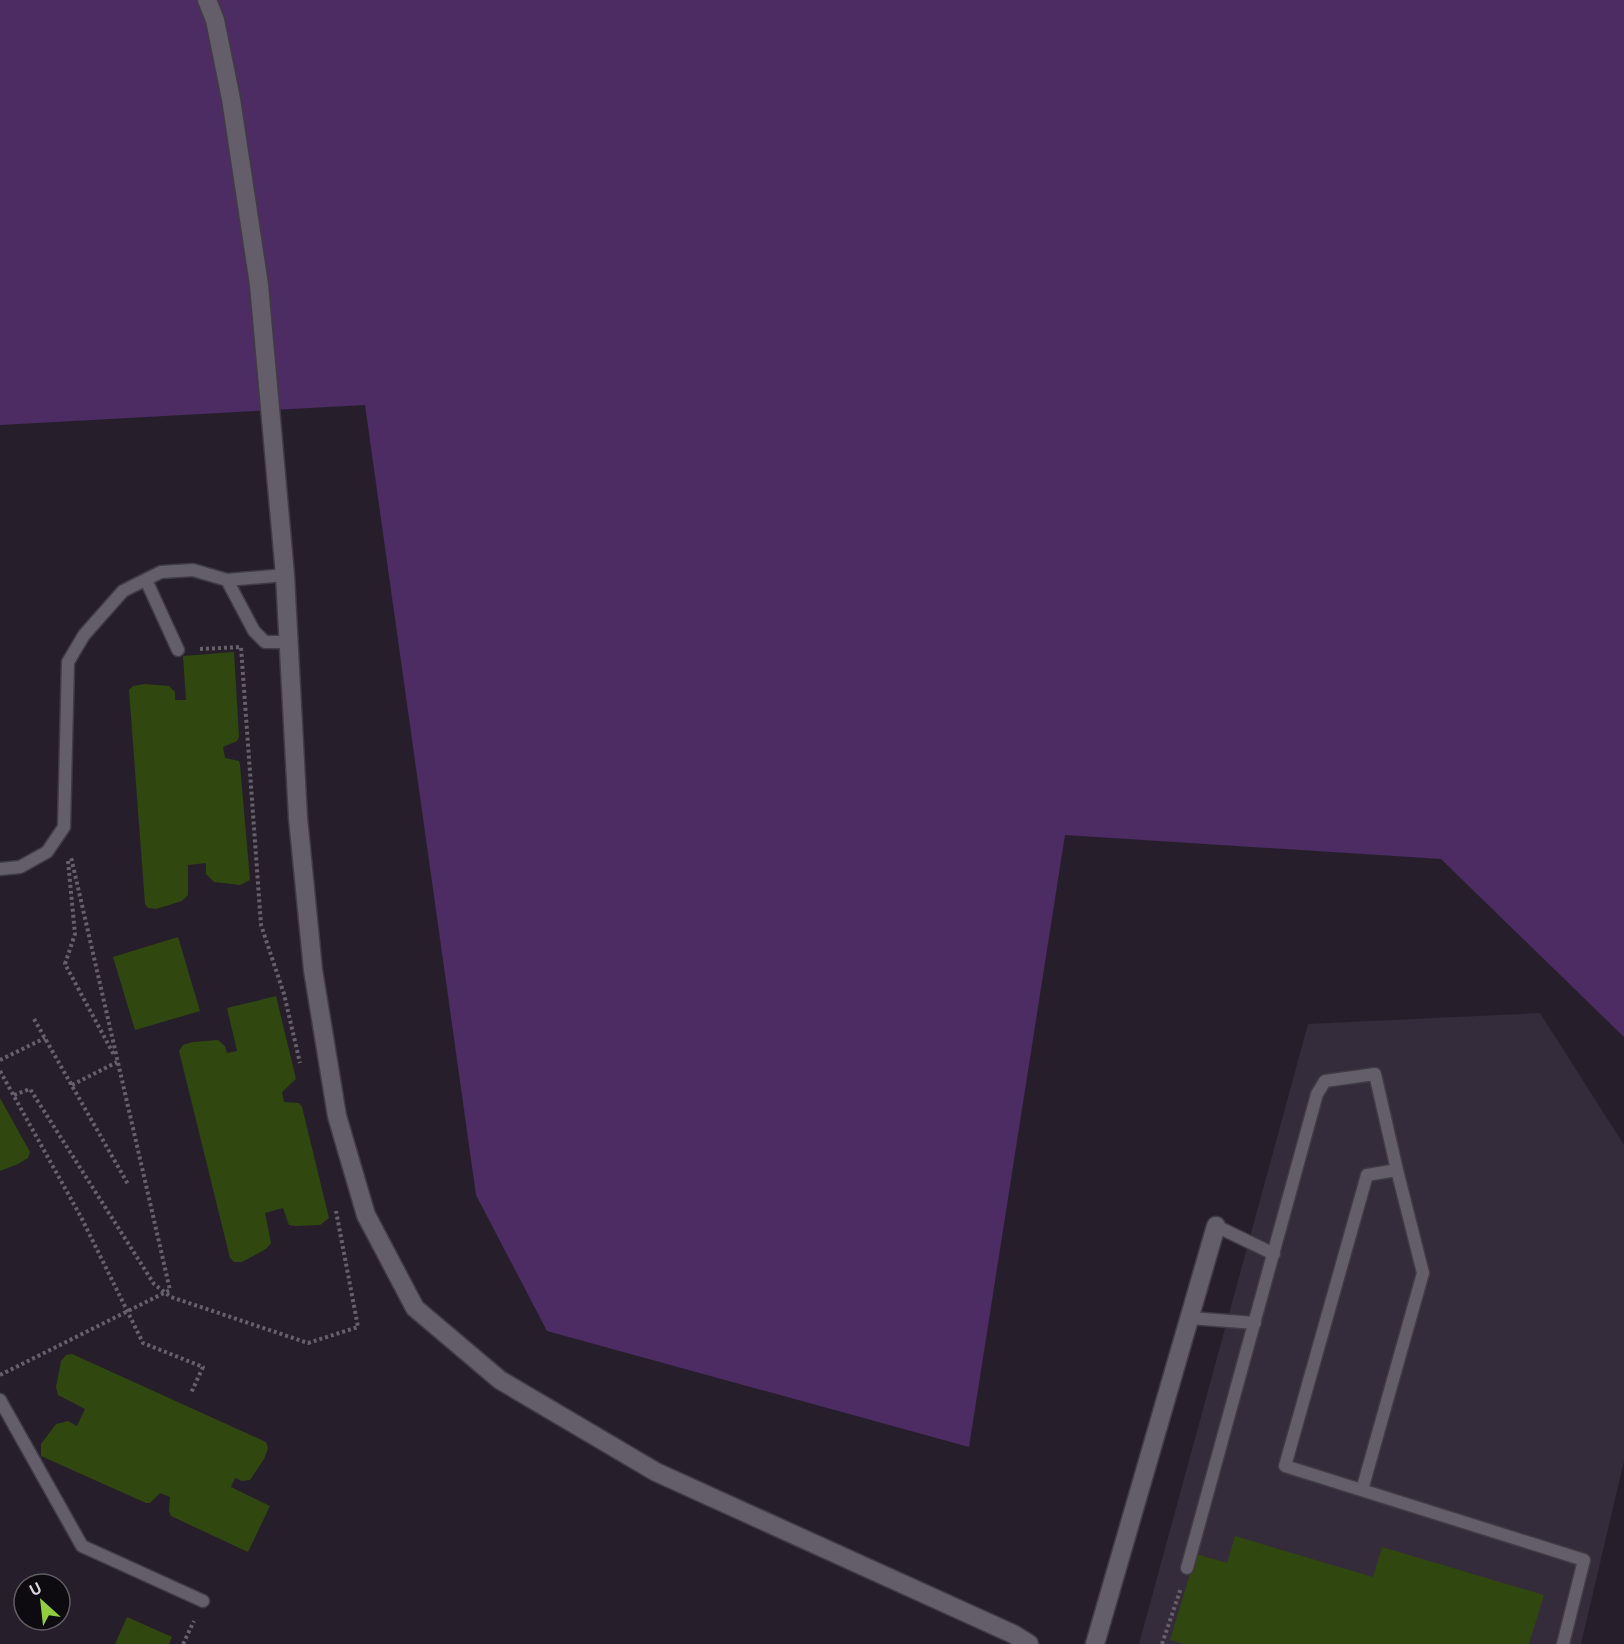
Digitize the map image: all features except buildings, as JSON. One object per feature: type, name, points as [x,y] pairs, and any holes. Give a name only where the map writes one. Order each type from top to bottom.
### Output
[{"type":"street","points":[[207,0],[215,20],[231,99],[259,285],[285,575],[298,818],[310,947],[337,1116],[366,1215],[415,1308],[500,1380],[656,1472],[1013,1634],[1029,1644]]},
{"type":"street","points":[[1095,1644],[1216,1226]]},
{"type":"lane","points":[[0,869],[20,867],[47,852],[64,827],[68,662],[84,635],[123,591],[161,572],[193,570],[227,580],[285,575]]},
{"type":"lane","points":[[146,580],[178,650]]},
{"type":"lane","points":[[227,580],[254,632],[265,642],[289,642]]},
{"type":"lane","points":[[1187,1568],[1317,1094],[1325,1081],[1375,1074],[1396,1170],[1423,1273],[1362,1490]]},
{"type":"lane","points":[[1396,1170],[1367,1175],[1285,1466],[1584,1560],[1563,1644]]},
{"type":"lane","points":[[1216,1226],[1274,1254]]},
{"type":"lane","points":[[1190,1318],[1255,1323]]},
{"type":"lane","points":[[0,1400],[82,1546],[203,1601]]},
{"type":"path","points":[[178,650],[241,647],[261,925],[284,994],[303,1074]]},
{"type":"path","points":[[64,827],[75,934],[65,964],[117,1062]]},
{"type":"path","points":[[0,1375],[170,1290],[64,827]]},
{"type":"path","points":[[34,1019],[129,1186]]},
{"type":"path","points":[[0,1060],[45,1038]]},
{"type":"path","points":[[72,1085],[117,1062]]},
{"type":"path","points":[[0,1071],[81,1217],[143,1344],[203,1367],[191,1393]]},
{"type":"path","points":[[14,1095],[30,1089],[154,1284],[165,1292],[308,1343],[358,1327],[334,1201]]},
{"type":"path","points":[[1162,1644],[1187,1568]]},
{"type":"shaded area","points":[[0,0],[1624,0],[1624,1037],[1441,859],[1065,835],[969,1447],[547,1331],[476,1195],[365,405],[0,425]]},
{"type":"shaded area","points":[[1540,1013],[1624,1145],[1624,1461],[1581,1644],[1139,1644],[1308,1024]]}]
